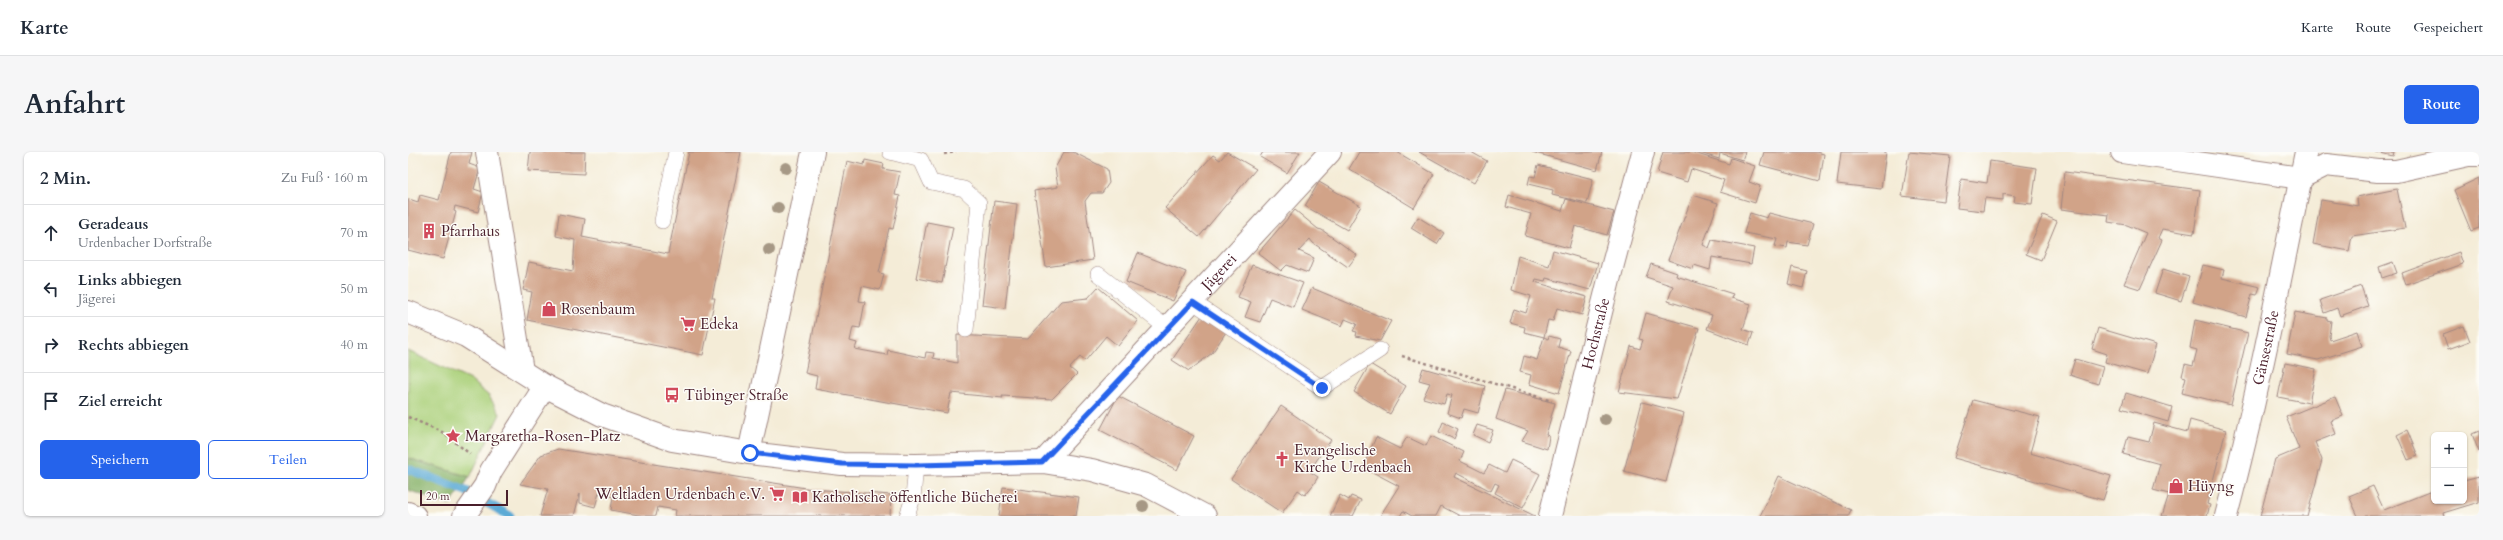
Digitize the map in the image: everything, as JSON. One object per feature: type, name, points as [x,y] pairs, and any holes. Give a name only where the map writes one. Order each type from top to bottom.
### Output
[{"type":"street","points":[[487,152],[522,371]]},
{"type":"street","points":[[750,453],[761,390],[813,152]]},
{"type":"street","name":"Jägerei","points":[[1042,462],[1168,329],[1330,152]]},
{"type":"street","name":"Hochstraße","points":[[1550,516],[1644,152]]},
{"type":"street","points":[[2122,152],[2300,178],[2326,165],[2378,171],[2396,171],[2468,155],[2479,155]]},
{"type":"street","name":"Gänsestraße","points":[[2226,516],[2267,348],[2306,152]]},
{"type":"street","points":[[408,312],[466,336],[545,386],[602,416],[638,430],[672,440],[750,453],[842,464],[916,465],[1042,462],[1092,470],[1146,485],[1205,516]]},
{"type":"street","points":[[464,516],[545,386]]},
{"type":"street","points":[[408,513],[415,516]]},
{"type":"lane","points":[[662,221],[676,152]]},
{"type":"lane","points":[[890,152],[921,160],[931,182],[964,189],[979,203],[966,330]]},
{"type":"lane","points":[[1098,274],[1168,329]]},
{"type":"lane","points":[[1193,302],[1322,388],[1380,350]]},
{"type":"lane","points":[[907,516],[913,498],[916,465]]},
{"type":"path","points":[[1380,350],[1577,408]]},
{"type":"path","points":[[408,417],[442,432],[488,479]]},
{"type":"green space","points":[[408,351],[470,380],[489,396],[500,414],[470,477],[408,458]]},
{"type":"green space","points":[[408,458],[470,477],[450,505],[408,490]]},
{"type":"building","points":[[451,152],[472,152],[469,164],[480,168],[474,189],[483,192],[478,212],[455,206],[454,211],[456,212],[443,259],[408,250],[408,203],[409,199],[418,202],[420,195],[439,200]]},
{"type":"building","points":[[530,152],[585,152],[584,174],[528,171]]},
{"type":"building","points":[[689,152],[741,152],[712,298],[715,298],[703,355],[527,320],[532,292],[523,290],[529,262],[573,271],[575,240],[556,236],[559,214],[585,219],[582,237],[668,254]]},
{"type":"building","points":[[1064,152],[1073,152],[1107,169],[1109,183],[1102,193],[1091,193],[1085,201],[1093,260],[1046,267],[1034,191],[1058,187],[1055,168]]},
{"type":"building","points":[[1227,152],[1256,169],[1199,237],[1165,208],[1213,155],[1220,160]]},
{"type":"building","points":[[1263,152],[1300,152],[1287,173],[1260,157]]},
{"type":"building","points":[[1359,152],[1397,152],[1434,174],[1414,208],[1349,169]]},
{"type":"building","points":[[1419,152],[1471,152],[1487,161],[1474,183]]},
{"type":"building","points":[[1532,152],[1602,152],[1597,170]]},
{"type":"building","points":[[1663,152],[1691,152],[1729,164],[1731,158],[1755,166],[1749,182],[1760,186],[1755,203],[1720,192],[1724,180],[1691,169],[1687,182],[1657,173]]},
{"type":"building","points":[[1697,152],[1745,152],[1742,160],[1720,153],[1719,159]]},
{"type":"building","points":[[1764,152],[1816,152],[1824,154],[1820,181],[1760,165]]},
{"type":"building","points":[[1841,152],[1886,152],[1881,189],[1837,184]]},
{"type":"building","points":[[1909,152],[1950,156],[1944,201],[1902,196]]},
{"type":"building","points":[[2376,152],[2394,152],[2393,156]]},
{"type":"building","points":[[865,160],[884,164],[883,169],[900,172],[895,195],[900,196],[893,229],[889,228],[879,273],[884,274],[880,290],[862,286],[859,301],[865,302],[860,328],[853,327],[850,341],[857,343],[855,349],[887,355],[888,350],[925,358],[926,352],[934,353],[933,358],[957,363],[957,335],[1028,339],[1061,301],[1088,298],[1098,287],[1138,321],[1118,346],[1106,336],[1085,361],[1080,357],[1070,368],[1077,374],[1052,399],[1002,396],[1003,398],[951,393],[947,413],[815,389],[817,376],[805,373],[847,161],[864,165]]},
{"type":"building","points":[[1990,161],[2037,168],[2032,204],[2014,202],[2015,196],[2003,194],[2003,200],[1985,198],[1983,211],[1957,208],[1961,179],[1987,183]]},
{"type":"building","points":[[1538,165],[1593,179],[1587,203],[1552,195],[1553,190],[1528,184],[1530,176],[1535,177]]},
{"type":"building","points":[[2065,172],[2200,190],[2194,234],[2162,229],[2158,238],[2162,240],[2140,289],[2124,284],[2146,233],[2127,225],[2108,222],[2109,215],[2061,209]]},
{"type":"building","points":[[2479,178],[2479,228],[2471,231],[2454,190]]},
{"type":"building","points":[[1319,182],[1361,206],[1347,230],[1305,206]]},
{"type":"building","points":[[2397,189],[2405,228],[2352,236],[2349,251],[2313,244],[2321,200],[2358,206],[2357,197]]},
{"type":"building","points":[[1509,195],[1562,211],[1566,199],[1614,212],[1607,235],[1575,226],[1569,248],[1525,236],[1531,214],[1506,207]]},
{"type":"building","points":[[1693,195],[1718,203],[1703,245],[1709,248],[1712,240],[1754,248],[1751,264],[1712,257],[1710,270],[1694,265],[1693,269],[1668,260]]},
{"type":"building","points":[[994,201],[1017,204],[1005,308],[982,305]]},
{"type":"building","points":[[1295,210],[1318,229],[1322,230],[1357,255],[1348,267],[1313,243],[1310,239],[1299,251],[1314,258],[1308,273],[1287,265],[1281,271],[1258,253]]},
{"type":"building","points":[[1750,213],[1767,218],[1769,213],[1813,224],[1807,245],[1788,242],[1787,248],[1775,246],[1777,239],[1744,233]]},
{"type":"building","points":[[2043,215],[2057,221],[2041,260],[2026,254]]},
{"type":"building","points":[[1418,217],[1444,233],[1437,244],[1411,228]]},
{"type":"building","points":[[927,222],[953,227],[942,283],[916,278]]},
{"type":"building","points":[[1553,250],[1598,263],[1590,290],[1546,278],[1545,281],[1536,279],[1535,282],[1587,297],[1582,315],[1557,308],[1553,321],[1548,320],[1544,337],[1524,332],[1525,327],[1510,323],[1514,309],[1526,313],[1531,296],[1511,290],[1518,256],[1549,266]]},
{"type":"building","points":[[2459,252],[2463,264],[2406,284],[2402,273]]},
{"type":"building","points":[[1138,253],[1186,272],[1173,301],[1126,282]]},
{"type":"building","points":[[2393,262],[2397,273],[2382,278],[2379,267]]},
{"type":"building","points":[[1651,264],[1677,273],[1676,276],[1733,294],[1731,298],[1751,304],[1743,329],[1753,333],[1749,345],[1707,329],[1712,315],[1668,301],[1673,286],[1646,277]]},
{"type":"building","points":[[1252,265],[1303,283],[1293,307],[1270,298],[1260,322],[1245,317],[1251,302],[1238,297]]},
{"type":"building","points":[[2203,265],[2224,270],[2222,278],[2260,287],[2257,295],[2252,294],[2246,317],[2193,302]]},
{"type":"building","points":[[1792,267],[1807,271],[1803,288],[1788,284]]},
{"type":"building","points":[[2163,269],[2189,277],[2181,301],[2155,293]]},
{"type":"building","points":[[2361,286],[2368,306],[2340,316],[2337,308],[2324,313],[2320,300]]},
{"type":"building","points":[[1312,288],[1391,321],[1380,341],[1356,336],[1357,332],[1353,331],[1357,324],[1345,319],[1342,326],[1302,310]]},
{"type":"building","points":[[2295,312],[2327,318],[2327,320],[2331,321],[2329,336],[2330,340],[2357,331],[2362,346],[2318,360],[2287,354]]},
{"type":"building","points":[[1204,313],[1228,329],[1212,353],[1189,371],[1172,360]]},
{"type":"building","points":[[1646,313],[1699,328],[1677,399],[1619,392],[1631,346],[1640,349],[1643,340],[1639,339]]},
{"type":"building","points":[[2195,320],[2248,333],[2231,405],[2182,393],[2186,377],[2182,376],[2185,364],[2193,366],[2197,350],[2190,348]]},
{"type":"building","points":[[2464,326],[2470,341],[2448,349],[2443,334]]},
{"type":"building","points":[[2098,328],[2156,345],[2147,374],[2105,362],[2107,354],[2092,349]]},
{"type":"building","points":[[1549,336],[1560,339],[1558,347],[1571,351],[1559,393],[1529,384],[1531,375],[1520,372],[1524,356],[1537,360],[1544,337],[1548,339]]},
{"type":"building","points":[[2075,359],[2103,367],[2098,384],[2070,375]]},
{"type":"building","points":[[2285,363],[2316,369],[2309,403],[2278,397]]},
{"type":"building","points":[[1370,364],[1406,386],[1390,414],[1354,392]]},
{"type":"building","points":[[1423,368],[1485,386],[1478,413],[1464,409],[1461,418],[1447,413],[1452,395],[1447,394],[1444,404],[1423,398],[1430,383],[1419,380]]},
{"type":"building","points":[[1505,390],[1555,403],[1546,435],[1549,436],[1547,449],[1522,441],[1528,431],[1496,419]]},
{"type":"building","points":[[2126,393],[2172,407],[2168,422],[2121,408]]},
{"type":"building","points":[[1118,396],[1194,436],[1177,470],[1100,430]]},
{"type":"building","points":[[2335,397],[2343,416],[2331,421],[2336,434],[2315,442],[2322,460],[2307,516],[2260,516],[2275,459],[2299,449],[2286,417]]},
{"type":"building","points":[[1973,400],[2040,417],[2030,453],[2111,476],[2103,500],[1954,458]]},
{"type":"building","points":[[1642,402],[1684,413],[1666,482],[1624,471]]},
{"type":"building","name":"Evangelische Kirche Urdenbach","points":[[1281,406],[1331,440],[1309,471],[1318,477],[1313,485],[1305,495],[1298,490],[1282,513],[1231,479]]},
{"type":"building","points":[[2190,420],[2226,430],[2207,504],[2210,505],[2207,516],[2162,516],[2169,494],[2153,490],[2160,464],[2123,454],[2128,437],[2149,442],[2154,423],[2187,432]]},
{"type":"building","points":[[1443,422],[1458,429],[1454,439],[1439,432]]},
{"type":"building","points":[[1477,425],[1493,430],[1488,442],[1473,435]]},
{"type":"building","points":[[2407,430],[2418,456],[2408,460],[2397,435]]},
{"type":"building","points":[[2479,431],[2479,452],[2472,434]]},
{"type":"building","points":[[1431,436],[1464,452],[1460,461],[1484,473],[1489,465],[1505,473],[1511,460],[1540,474],[1523,508],[1495,493],[1499,485],[1495,483],[1491,491],[1456,473],[1454,477],[1535,516],[1460,516],[1441,506],[1436,516],[1412,516],[1403,511],[1400,516],[1380,516],[1399,486],[1363,467],[1376,437],[1400,449],[1407,437],[1426,446]]},
{"type":"building","points":[[558,449],[812,489],[891,495],[890,516],[675,516],[676,510],[658,507],[656,516],[644,516],[611,510],[613,497],[599,493],[595,507],[580,503],[580,493],[574,516],[540,516],[548,489],[520,484],[541,455]]},
{"type":"building","points":[[1779,476],[1851,510],[1848,516],[1760,516]]},
{"type":"building","points":[[2479,477],[2479,502],[2443,513],[2444,516],[2358,516],[2349,496],[2373,486],[2384,510],[2431,491],[2431,504],[2467,504],[2467,480]]},
{"type":"building","points":[[1003,487],[1079,497],[1076,516],[999,516]]},
{"type":"building","points":[[1340,495],[1349,500],[1351,496],[1361,500],[1353,516],[1330,516]]},
{"type":"waterway","points":[[408,469],[466,491],[510,516]]},
{"type":"place","name":"Pfarrhaus","points":[[429,231]]},
{"type":"place","name":"Rosenbaum","points":[[549,309]]},
{"type":"place","name":"Edeka","points":[[688,324]]},
{"type":"place","name":"Tübinger Straße","points":[[672,395]]},
{"type":"place","name":"Margaretha-Rosen-Platz","points":[[453,436]]},
{"type":"place","name":"Evangelische Kirche Urdenbach","points":[[1282,459]]},
{"type":"place","name":"Hüyng","points":[[2176,486]]},
{"type":"place","name":"Weltladen Urdenbach e.V.","points":[[777,494]]},
{"type":"place","name":"Katholische öffentliche Bücherei","points":[[800,497]]},
{"type":"route","points":[[750,453],[842,464],[916,465],[1042,462],[1193,302],[1322,388]]}]
